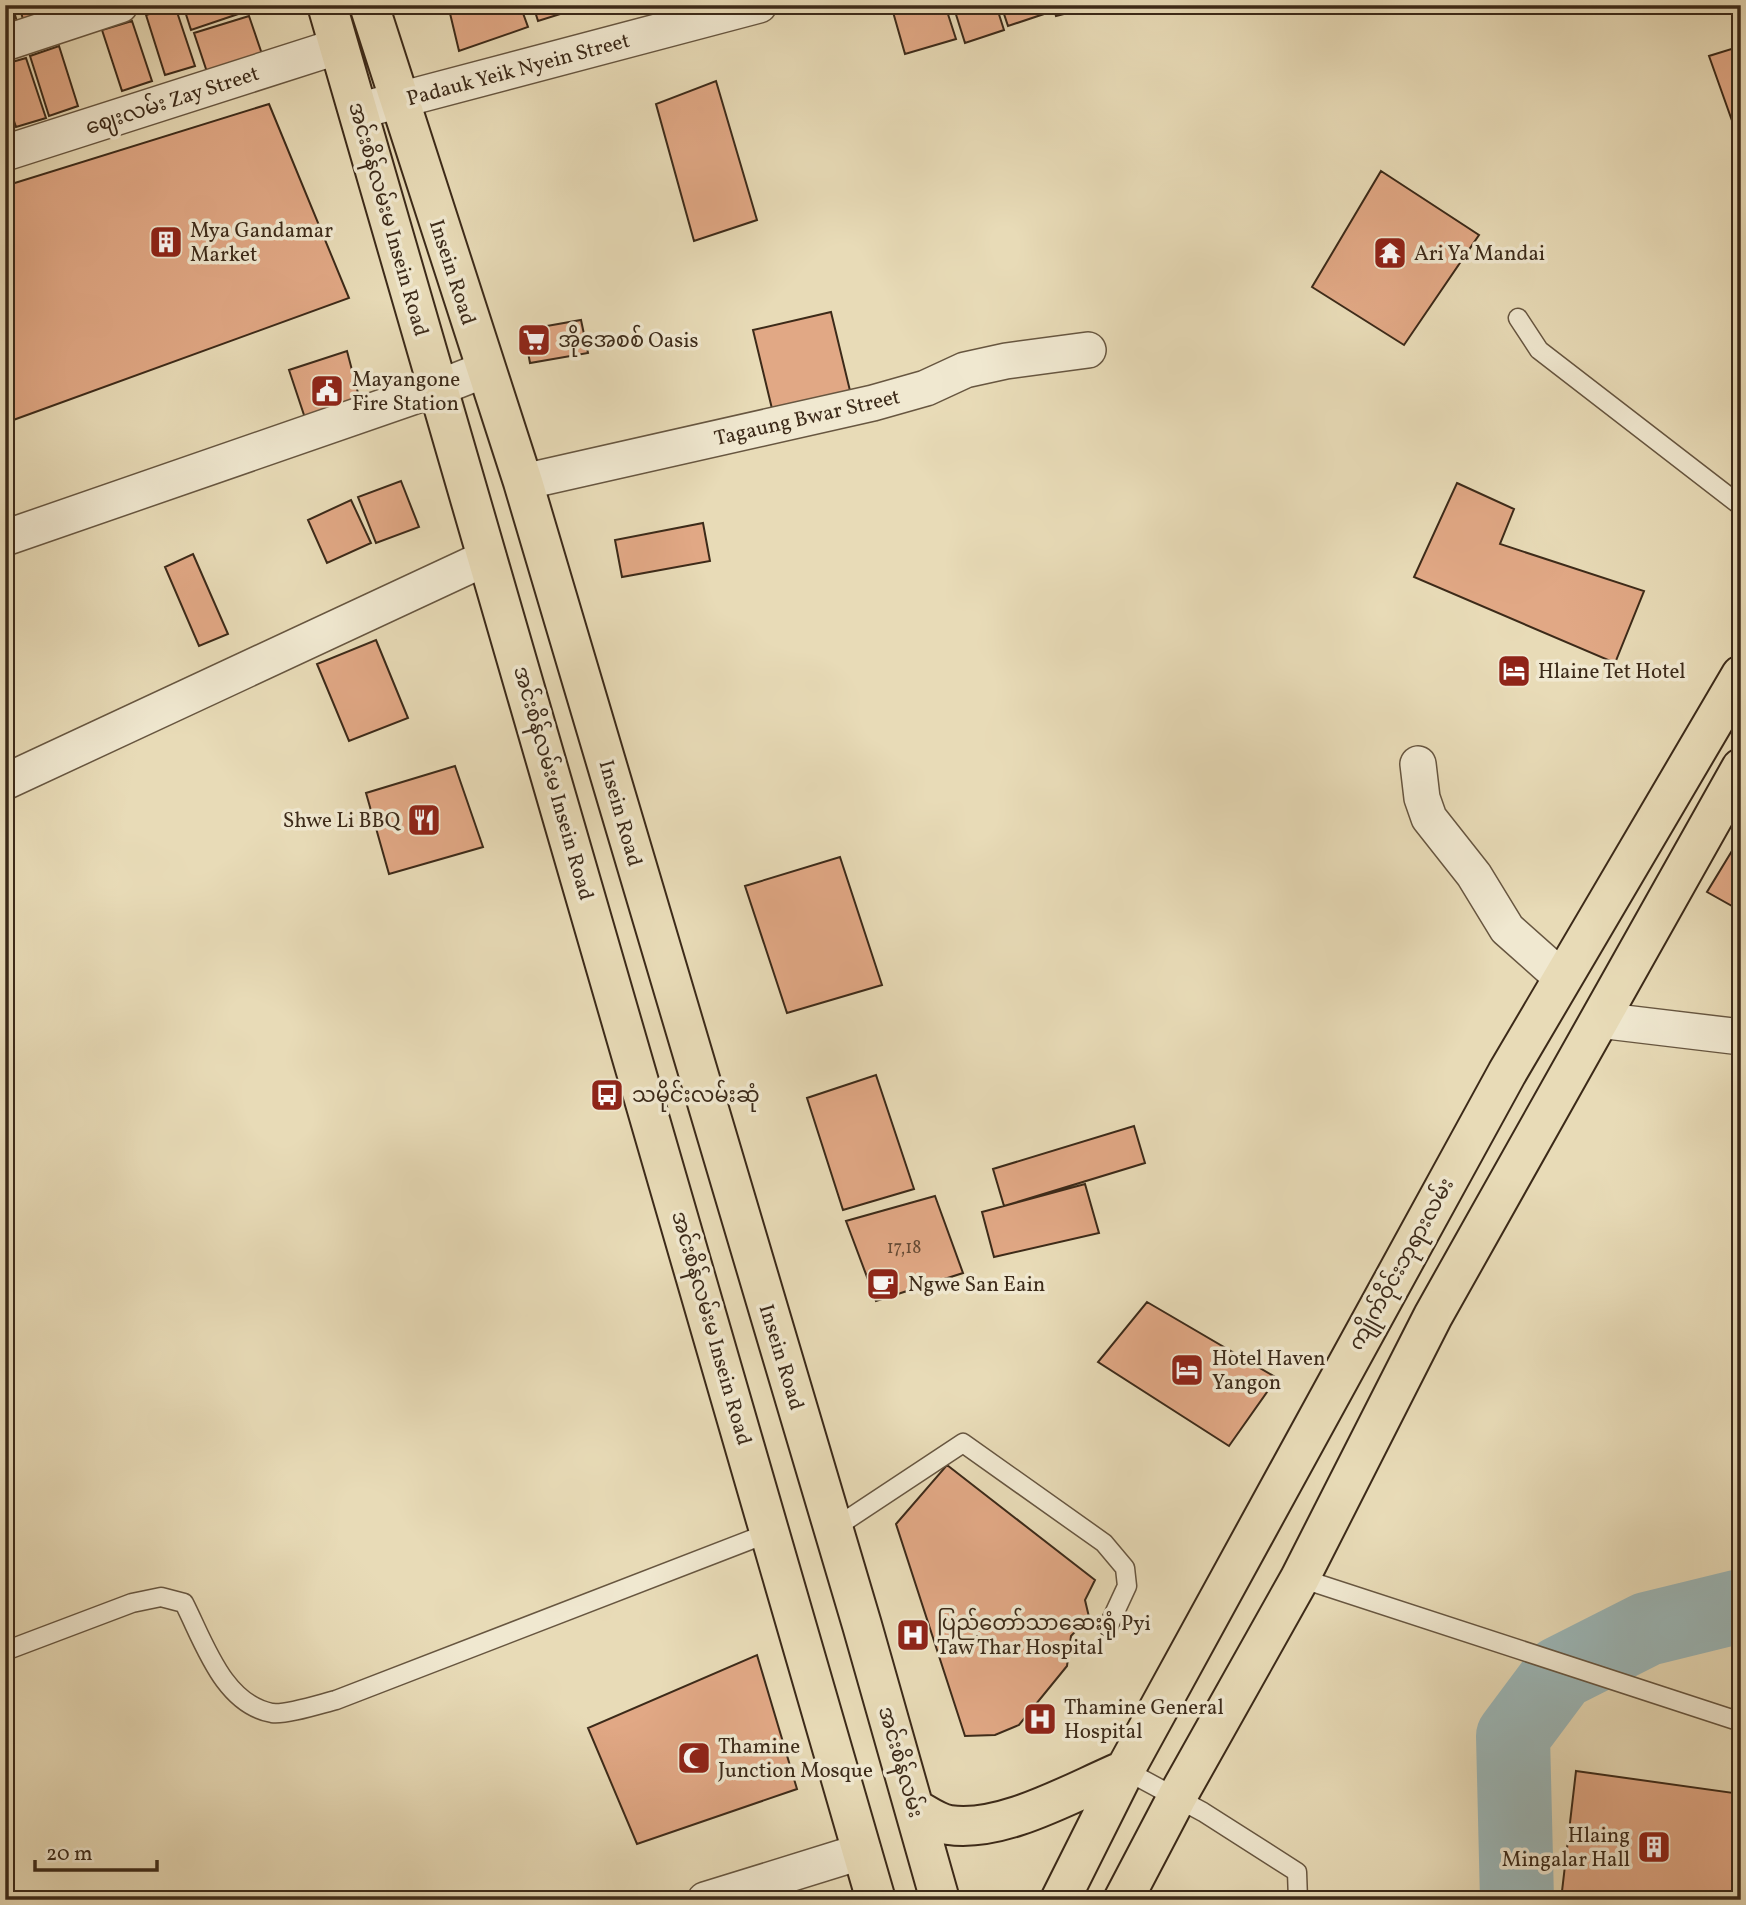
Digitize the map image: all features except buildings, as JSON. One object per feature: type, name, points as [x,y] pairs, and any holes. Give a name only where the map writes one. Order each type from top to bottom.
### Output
[{"type":"main road","name":"အင်းစိန်လမ်းမ Insein Road","points":[[327,5],[775,1547]]},
{"type":"main road","name":"Insein Road","points":[[369,5],[484,370],[523,482],[862,1625]]},
{"type":"main road","name":"ကျိုက်ဝိုင်းဘုရားလမ်း","points":[[1060,1900],[1125,1770],[1562,978],[1741,675]]},
{"type":"main road","points":[[1123,1900],[1177,1797],[1300,1578],[1433,1316],[1741,768]]},
{"type":"main road","points":[[775,1547],[876,1900]]},
{"type":"main road","name":"အင်းစိန်လမ်း","points":[[862,1625],[940,1900]]},
{"type":"main road","points":[[914,1808],[945,1825],[974,1827],[1012,1819],[1125,1770]]},
{"type":"street","points":[[5,43],[120,5]]},
{"type":"street","name":"Padauk Yeik Nyein Street","points":[[358,111],[759,5]]},
{"type":"street","name":"ဈေးလမ်း Zay Street","points":[[5,153],[339,46]]},
{"type":"street","name":"Tagaung Bwar Street","points":[[523,482],[873,403],[926,388],[965,370],[1006,361],[1088,350]]},
{"type":"street","points":[[5,538],[484,370]]},
{"type":"street","points":[[5,782],[488,557]]},
{"type":"street","points":[[1418,764],[1422,798],[1429,818],[1474,875],[1507,929],[1562,978]]},
{"type":"street","points":[[1599,1020],[1741,1037]]},
{"type":"street","points":[[705,1900],[863,1851]]},
{"type":"lane","points":[[1518,318],[1539,350],[1741,506]]},
{"type":"lane","points":[[833,1529],[963,1443],[1104,1543],[1125,1568],[1126,1586],[1108,1627]]},
{"type":"lane","points":[[5,1651],[132,1603],[161,1597],[184,1603],[222,1675],[239,1699],[273,1713],[336,1700],[775,1547]]},
{"type":"lane","points":[[1300,1578],[1741,1722]]},
{"type":"lane","points":[[1125,1770],[1177,1797],[1297,1872],[1298,1900]]},
{"type":"waterway","points":[[1517,1900],[1513,1736],[1560,1673],[1647,1629],[1741,1606]]},
{"type":"place","name":"Mya Gandamar Market","points":[[166,242]]},
{"type":"place","name":"Ari Ya Mandai","points":[[1390,253]]},
{"type":"place","name":"အိုအေစစ် Oasis","points":[[534,340]]},
{"type":"place","name":"Mayangone Fire Station","points":[[327,391]]},
{"type":"place","name":"Hlaine Tet Hotel","points":[[1514,671]]},
{"type":"place","name":"Shwe Li BBQ","points":[[424,820]]},
{"type":"place","name":"သမိုင်းလမ်းဆုံ","points":[[607,1095]]},
{"type":"place","name":"Ngwe San Eain","points":[[883,1284]]},
{"type":"place","name":"Hotel Haven Yangon","points":[[1187,1370]]},
{"type":"place","name":"ပြည်တော်သာဆေးရုံ Pyi Taw Thar Hospital","points":[[913,1635]]},
{"type":"place","name":"Thamine General Hospital","points":[[1040,1719]]},
{"type":"place","name":"Thamine Junction Mosque","points":[[694,1758]]},
{"type":"place","name":"Hlaing Mingalar Hall","points":[[1654,1847]]}]
